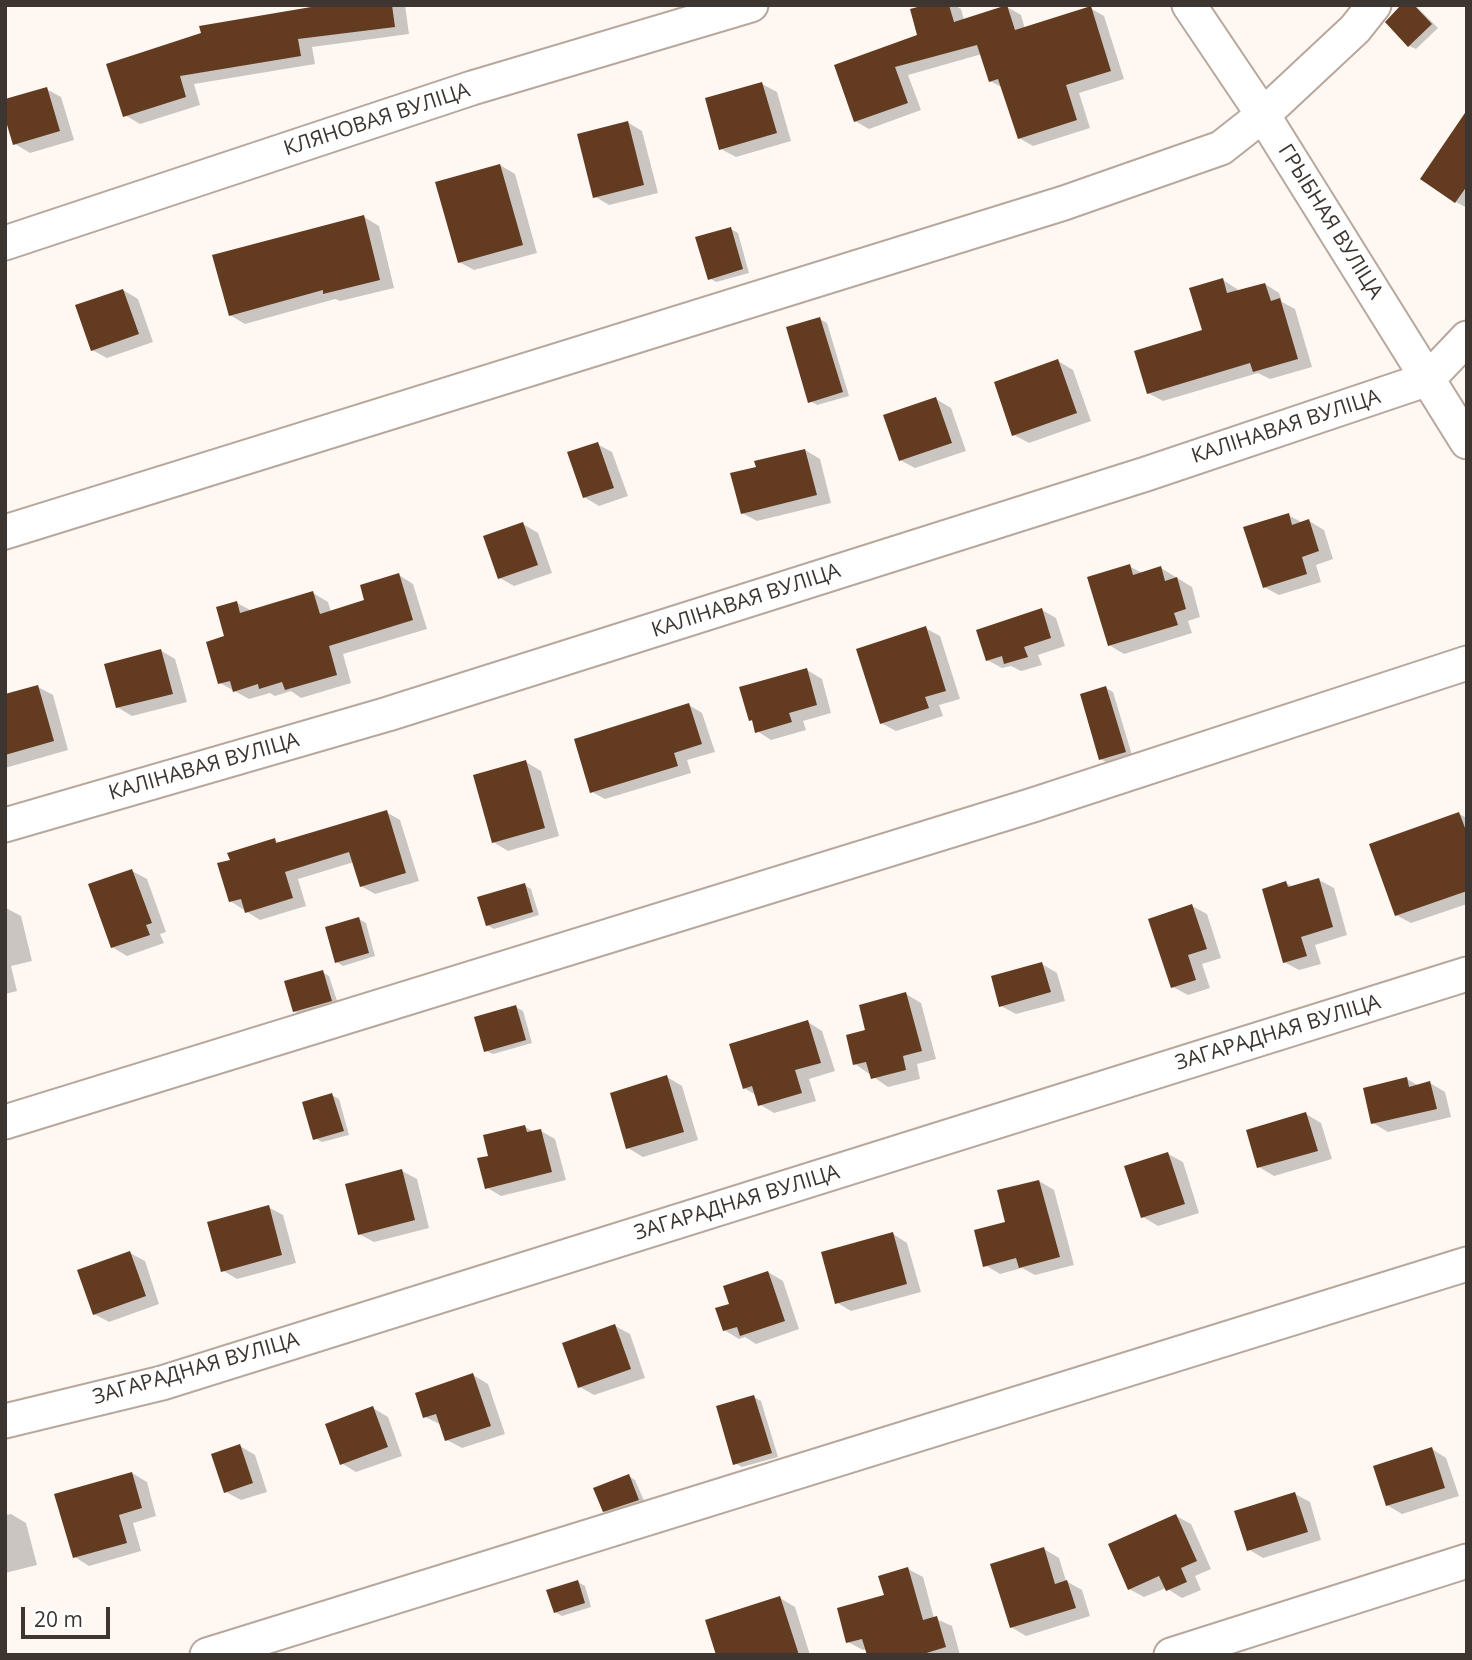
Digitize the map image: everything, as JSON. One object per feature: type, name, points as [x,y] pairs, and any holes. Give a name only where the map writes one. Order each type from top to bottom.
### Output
[{"type":"street","name":"КЛЯНОВАЯ ВУЛІЦА","points":[[5,243],[472,88],[751,5]]},
{"type":"street","name":"ГРЫБНАЯ ВУЛІЦА","points":[[1189,5],[1263,115],[1467,442]]},
{"type":"street","points":[[5,533],[1064,202],[1221,148],[1263,115],[1355,29],[1374,5]]},
{"type":"street","name":"КАЛІНАВАЯ ВУЛІЦА","points":[[5,825],[388,714],[1146,474],[1428,379],[1467,338]]},
{"type":"street","points":[[5,1122],[1019,809],[1467,663]]},
{"type":"street","name":"ЗАГАРАДНАЯ ВУЛІЦА","points":[[5,1421],[162,1383],[1467,974]]},
{"type":"street","points":[[207,1655],[1467,1264]]},
{"type":"street","points":[[1171,1655],[1467,1561]]},
{"type":"building","points":[[323,5],[392,5],[395,27],[298,39],[301,56],[180,76],[186,97],[123,117],[106,64],[201,33],[199,26]]},
{"type":"building","points":[[925,5],[949,5],[954,22],[1007,5],[1015,30],[1091,6],[1111,71],[1066,85],[1077,120],[1018,139],[998,79],[989,82],[977,45],[895,67],[908,103],[854,122],[834,65],[917,35],[910,9]]},
{"type":"building","points":[[1401,5],[1414,5],[1432,24],[1408,47],[1385,22]]},
{"type":"building","points":[[762,82],[777,133],[719,150],[705,98]]},
{"type":"building","points":[[47,87],[60,131],[13,145],[5,118],[5,99]]},
{"type":"building","points":[[1467,110],[1467,186],[1455,203],[1420,179]]},
{"type":"building","points":[[628,121],[644,185],[593,198],[577,134]]},
{"type":"building","points":[[500,164],[523,245],[458,263],[435,182]]},
{"type":"building","points":[[364,215],[380,280],[323,294],[323,290],[229,316],[212,255]]},
{"type":"building","points":[[731,227],[743,269],[708,280],[695,237]]},
{"type":"building","points":[[1223,278],[1227,293],[1265,283],[1271,301],[1280,298],[1298,359],[1253,372],[1250,363],[1147,394],[1134,351],[1202,330],[1189,288]]},
{"type":"building","points":[[123,289],[139,334],[91,351],[75,305]]},
{"type":"building","points":[[820,317],[843,392],[808,403],[786,327]]},
{"type":"building","points":[[1058,359],[1077,413],[1012,436],[994,382]]},
{"type":"building","points":[[936,397],[952,443],[899,461],[883,415]]},
{"type":"building","points":[[598,442],[614,488],[583,498],[567,452]]},
{"type":"building","points":[[805,449],[817,495],[741,514],[730,473],[756,467],[754,461]]},
{"type":"building","points":[[1289,513],[1292,525],[1309,519],[1319,551],[1302,557],[1307,574],[1263,588],[1243,527]]},
{"type":"building","points":[[523,522],[538,565],[498,579],[483,536]]},
{"type":"building","points":[[1130,564],[1133,575],[1161,566],[1165,581],[1177,577],[1186,609],[1174,613],[1178,625],[1108,646],[1087,577]]},
{"type":"building","points":[[399,573],[413,620],[329,646],[337,675],[285,690],[282,682],[259,689],[258,684],[233,692],[230,681],[218,684],[206,642],[224,636],[216,607],[237,601],[240,613],[313,591],[320,614],[364,600],[360,585]]},
{"type":"building","points":[[1042,608],[1051,638],[1024,647],[1028,657],[1004,664],[1002,656],[986,661],[976,630]]},
{"type":"building","points":[[926,626],[946,691],[925,697],[929,708],[880,724],[856,649]]},
{"type":"building","points":[[161,649],[173,694],[116,708],[104,664]]},
{"type":"building","points":[[807,668],[817,705],[789,713],[792,722],[755,733],[739,687]]},
{"type":"building","points":[[38,685],[54,741],[5,755],[5,694]]},
{"type":"building","points":[[1106,686],[1126,752],[1099,760],[1080,694]]},
{"type":"building","points":[[689,703],[702,744],[674,753],[678,766],[590,793],[574,739]]},
{"type":"building","points":[[526,760],[545,828],[492,843],[473,775]]},
{"type":"building","points":[[387,810],[406,873],[360,887],[349,852],[285,872],[293,898],[245,913],[241,899],[229,902],[217,863],[230,860],[227,853],[275,838],[276,843]]},
{"type":"building","points":[[1459,812],[1467,833],[1467,891],[1395,916],[1369,844]]},
{"type":"building","points":[[132,869],[152,923],[146,925],[150,935],[111,948],[88,884]]},
{"type":"building","points":[[1319,878],[1333,927],[1301,937],[1307,956],[1283,963],[1262,889],[1286,881],[1288,887]]},
{"type":"building","points":[[525,883],[533,912],[486,926],[477,897]]},
{"type":"building","points":[[1192,904],[1207,949],[1188,955],[1196,980],[1171,988],[1148,919]]},
{"type":"building","points":[[359,917],[369,953],[335,963],[325,927]]},
{"type":"building","points":[[1042,962],[1051,992],[999,1007],[991,976]]},
{"type":"building","points":[[323,970],[332,1001],[293,1012],[284,981]]},
{"type":"building","points":[[906,992],[922,1051],[903,1056],[906,1070],[871,1079],[866,1062],[853,1065],[846,1035],[865,1030],[859,1005]]},
{"type":"building","points":[[516,1005],[526,1040],[484,1052],[474,1017]]},
{"type":"building","points":[[808,1020],[821,1063],[795,1070],[802,1093],[758,1106],[752,1086],[743,1089],[729,1044]]},
{"type":"building","points":[[667,1075],[684,1132],[626,1149],[610,1093]]},
{"type":"building","points":[[1407,1077],[1409,1087],[1430,1081],[1437,1109],[1371,1124],[1363,1088]]},
{"type":"building","points":[[332,1093],[344,1131],[313,1140],[302,1102]]},
{"type":"building","points":[[1306,1112],[1318,1151],[1257,1168],[1246,1130]]},
{"type":"building","points":[[525,1125],[527,1132],[541,1129],[552,1172],[485,1189],[477,1158],[488,1156],[483,1135]]},
{"type":"building","points":[[1168,1152],[1185,1204],[1141,1218],[1124,1166]]},
{"type":"building","points":[[402,1169],[415,1220],[358,1235],[345,1184]]},
{"type":"building","points":[[1039,1180],[1060,1257],[1019,1268],[1016,1258],[983,1267],[974,1230],[1005,1222],[997,1190]]},
{"type":"building","points":[[269,1205],[282,1255],[221,1272],[207,1222]]},
{"type":"building","points":[[893,1232],[907,1284],[835,1304],[821,1252]]},
{"type":"building","points":[[130,1251],[146,1296],[93,1315],[77,1270]]},
{"type":"building","points":[[768,1271],[785,1321],[740,1336],[737,1327],[723,1331],[715,1308],[729,1304],[723,1286]]},
{"type":"building","points":[[615,1324],[631,1369],[578,1388],[562,1343]]},
{"type":"building","points":[[473,1373],[491,1426],[445,1441],[436,1414],[423,1418],[415,1393]]},
{"type":"building","points":[[754,1395],[772,1453],[733,1465],[716,1406]]},
{"type":"building","points":[[373,1406],[388,1447],[340,1465],[325,1424]]},
{"type":"building","points":[[240,1444],[253,1483],[224,1493],[211,1454]]},
{"type":"building","points":[[1432,1447],[1445,1488],[1386,1506],[1373,1466]]},
{"type":"building","points":[[132,1472],[142,1508],[119,1515],[127,1543],[73,1558],[54,1494]]},
{"type":"building","points":[[629,1474],[639,1500],[603,1512],[593,1488]]},
{"type":"building","points":[[1295,1492],[1308,1532],[1247,1551],[1234,1511]]},
{"type":"building","points":[[1176,1514],[1197,1561],[1181,1568],[1187,1582],[1166,1591],[1159,1576],[1128,1590],[1108,1544]]},
{"type":"building","points":[[1044,1547],[1055,1584],[1067,1580],[1076,1608],[1010,1628],[990,1564]]},
{"type":"building","points":[[908,1567],[923,1620],[937,1616],[946,1647],[920,1655],[867,1655],[862,1639],[846,1643],[837,1608],[884,1595],[878,1576]]},
{"type":"building","points":[[578,1580],[585,1603],[554,1613],[546,1590]]},
{"type":"building","points":[[780,1596],[799,1655],[716,1655],[705,1620]]}]
